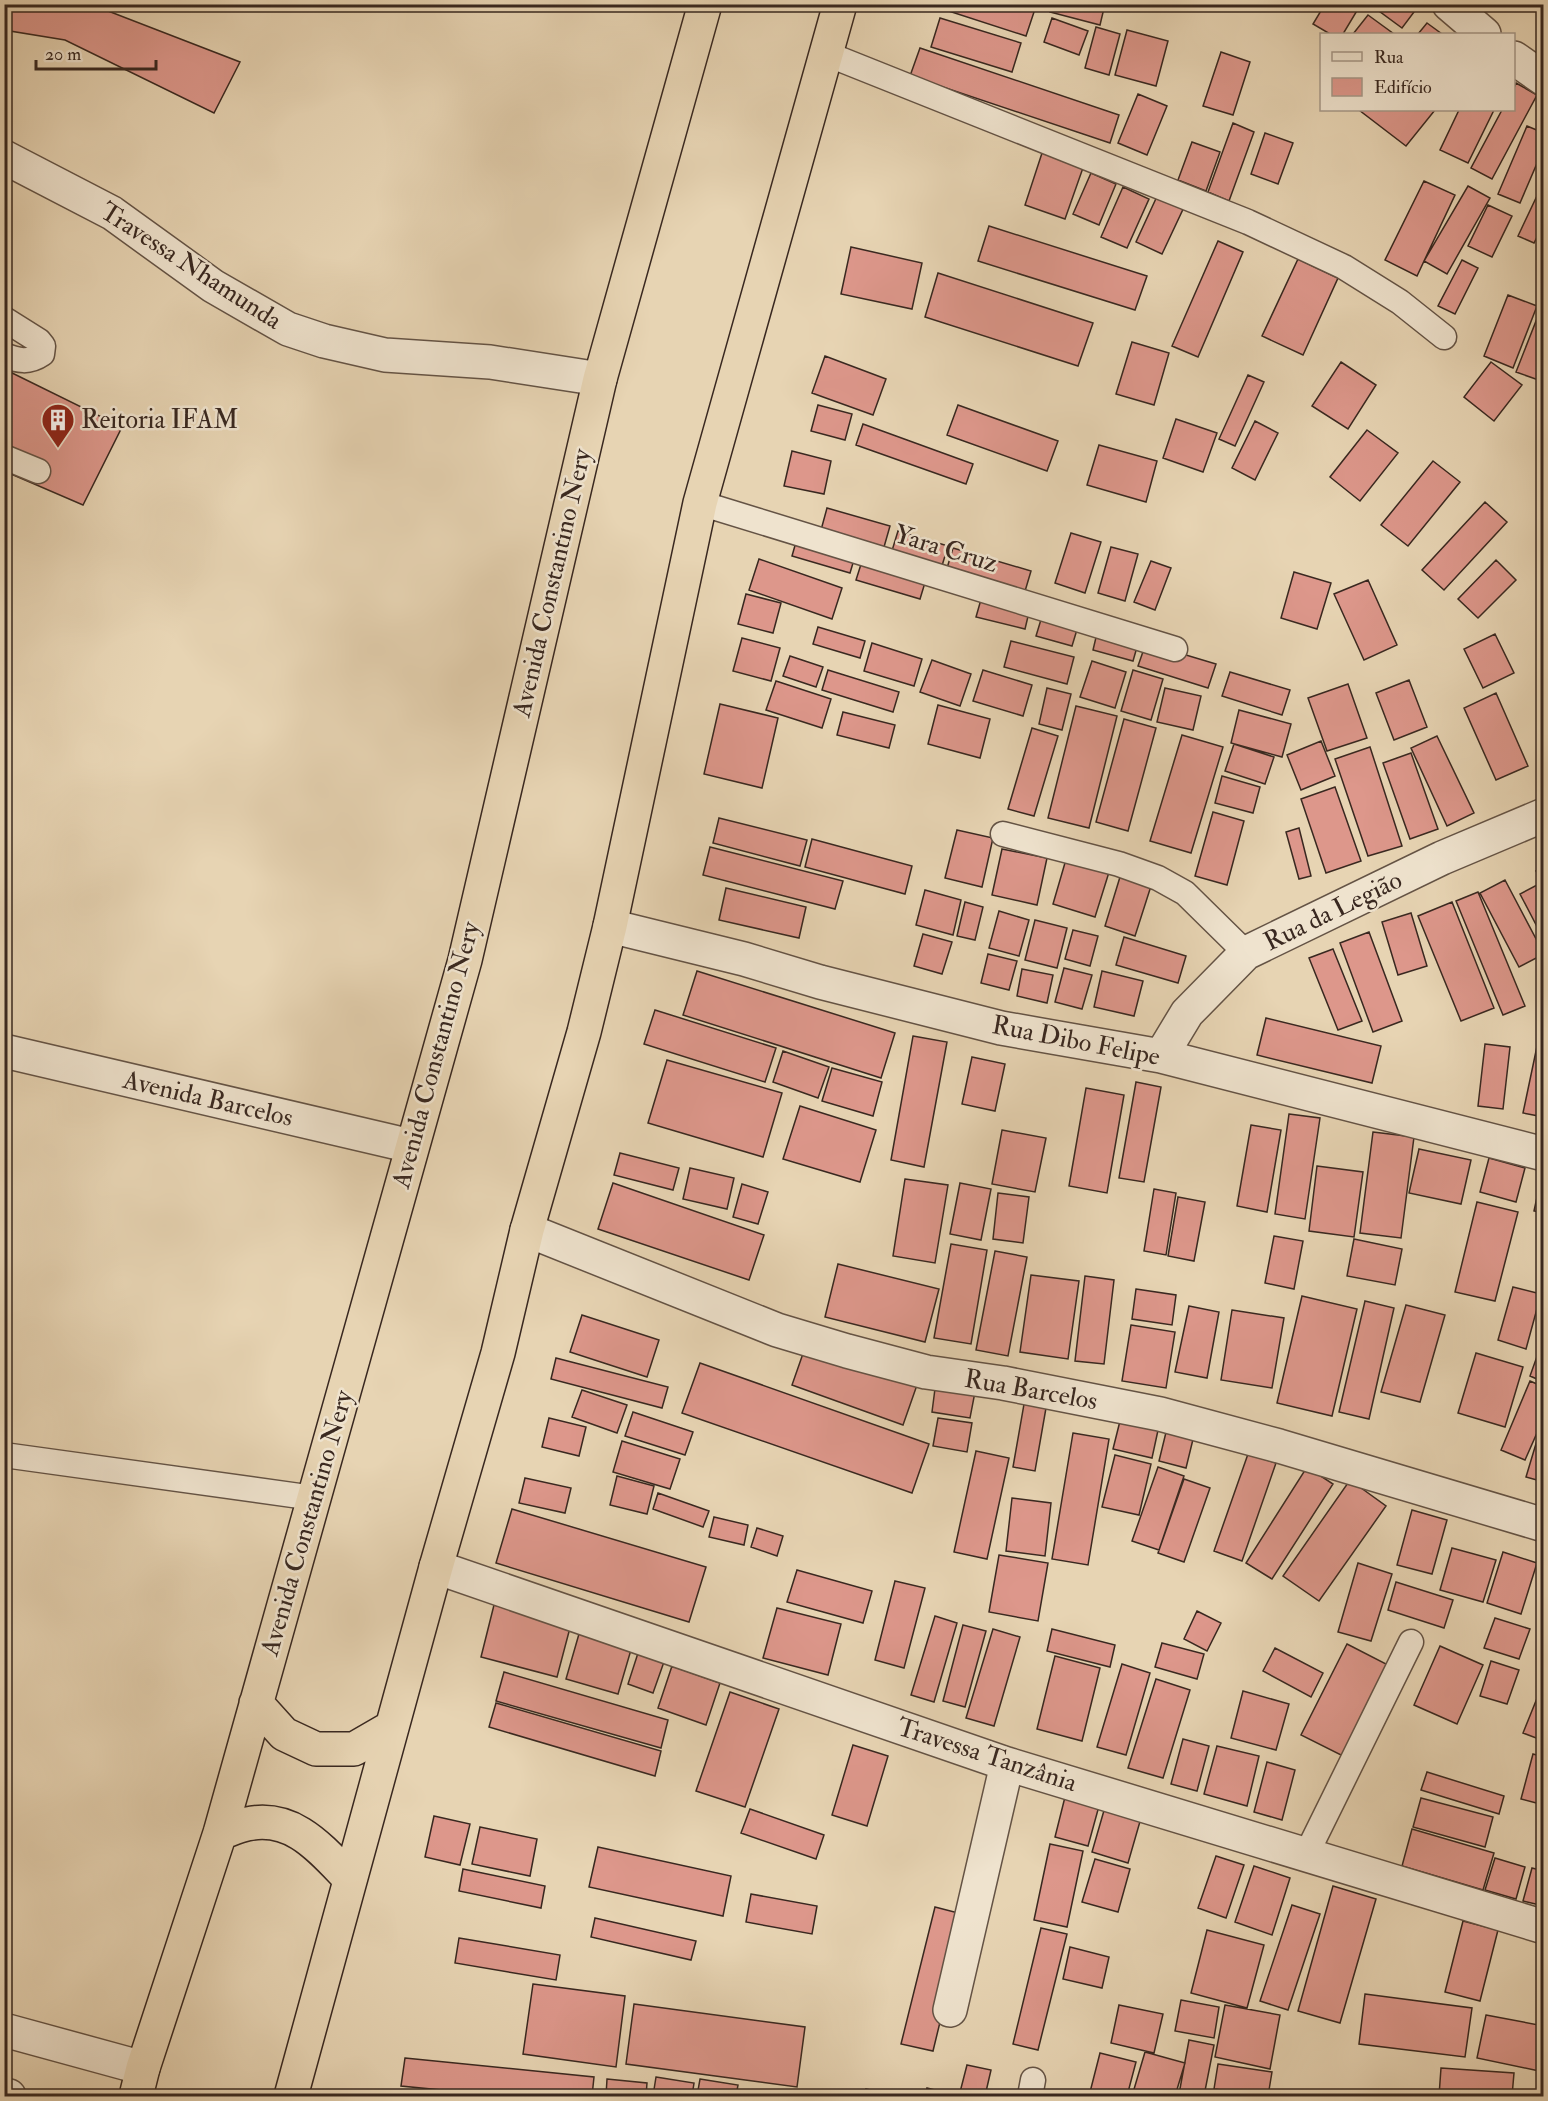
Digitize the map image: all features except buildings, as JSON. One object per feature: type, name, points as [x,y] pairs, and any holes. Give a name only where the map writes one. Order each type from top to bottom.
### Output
[{"type":"highway","name":"Avenida Constantino Nery","points":[[139,2082],[220,1833],[465,960],[600,379],[705,4]]},
{"type":"highway","points":[[291,2097],[436,1568],[498,1353],[527,1230],[584,1032],[610,926],[700,503],[840,4]]},
{"type":"highway","points":[[256,1703],[284,1734],[316,1749],[354,1749],[392,1727]]},
{"type":"highway","points":[[220,1833],[248,1824],[270,1822],[292,1827],[312,1841],[350,1879]]},
{"type":"street","points":[[1449,4],[1483,33]]},
{"type":"street","points":[[1515,59],[1544,78]]},
{"type":"street","name":"Travessa Nhamunda","points":[[4,157],[112,213],[213,286],[288,329],[324,341],[385,355],[490,362],[600,379]]},
{"type":"street","name":"Rua da Legião","points":[[1161,1056],[1187,1013],[1246,953],[1442,858],[1544,816]]},
{"type":"street","name":"Rua Dibo Felipe","points":[[610,926],[744,959],[820,982],[1000,1028],[1161,1056],[1544,1154]]},
{"type":"street","name":"Avenida Barcelos","points":[[4,1051],[411,1146]]},
{"type":"street","name":"Rua Barcelos","points":[[527,1230],[777,1330],[847,1351],[926,1372],[1003,1383],[1160,1414],[1279,1446],[1544,1525]]},
{"type":"street","name":"Travessa Tanzânia","points":[[436,1568],[1007,1764],[1544,1927]]},
{"type":"street","points":[[950,2010],[1007,1764]]},
{"type":"street","points":[[4,2030],[139,2082]]},
{"type":"lane","points":[[827,54],[1248,222],[1344,267],[1400,302],[1444,337]]},
{"type":"lane","points":[[4,319],[39,340],[43,346],[42,354],[27,361],[4,356]]},
{"type":"lane","points":[[4,457],[39,471]]},
{"type":"lane","name":"Yara Cruz","points":[[700,503],[1175,649]]},
{"type":"lane","points":[[1003,834],[1119,864],[1158,878],[1185,893],[1246,953]]},
{"type":"lane","points":[[4,1455],[314,1498]]},
{"type":"lane","points":[[1306,1855],[1411,1642]]},
{"type":"place","name":"Reitoria IFAM","points":[[58,449]]}]
